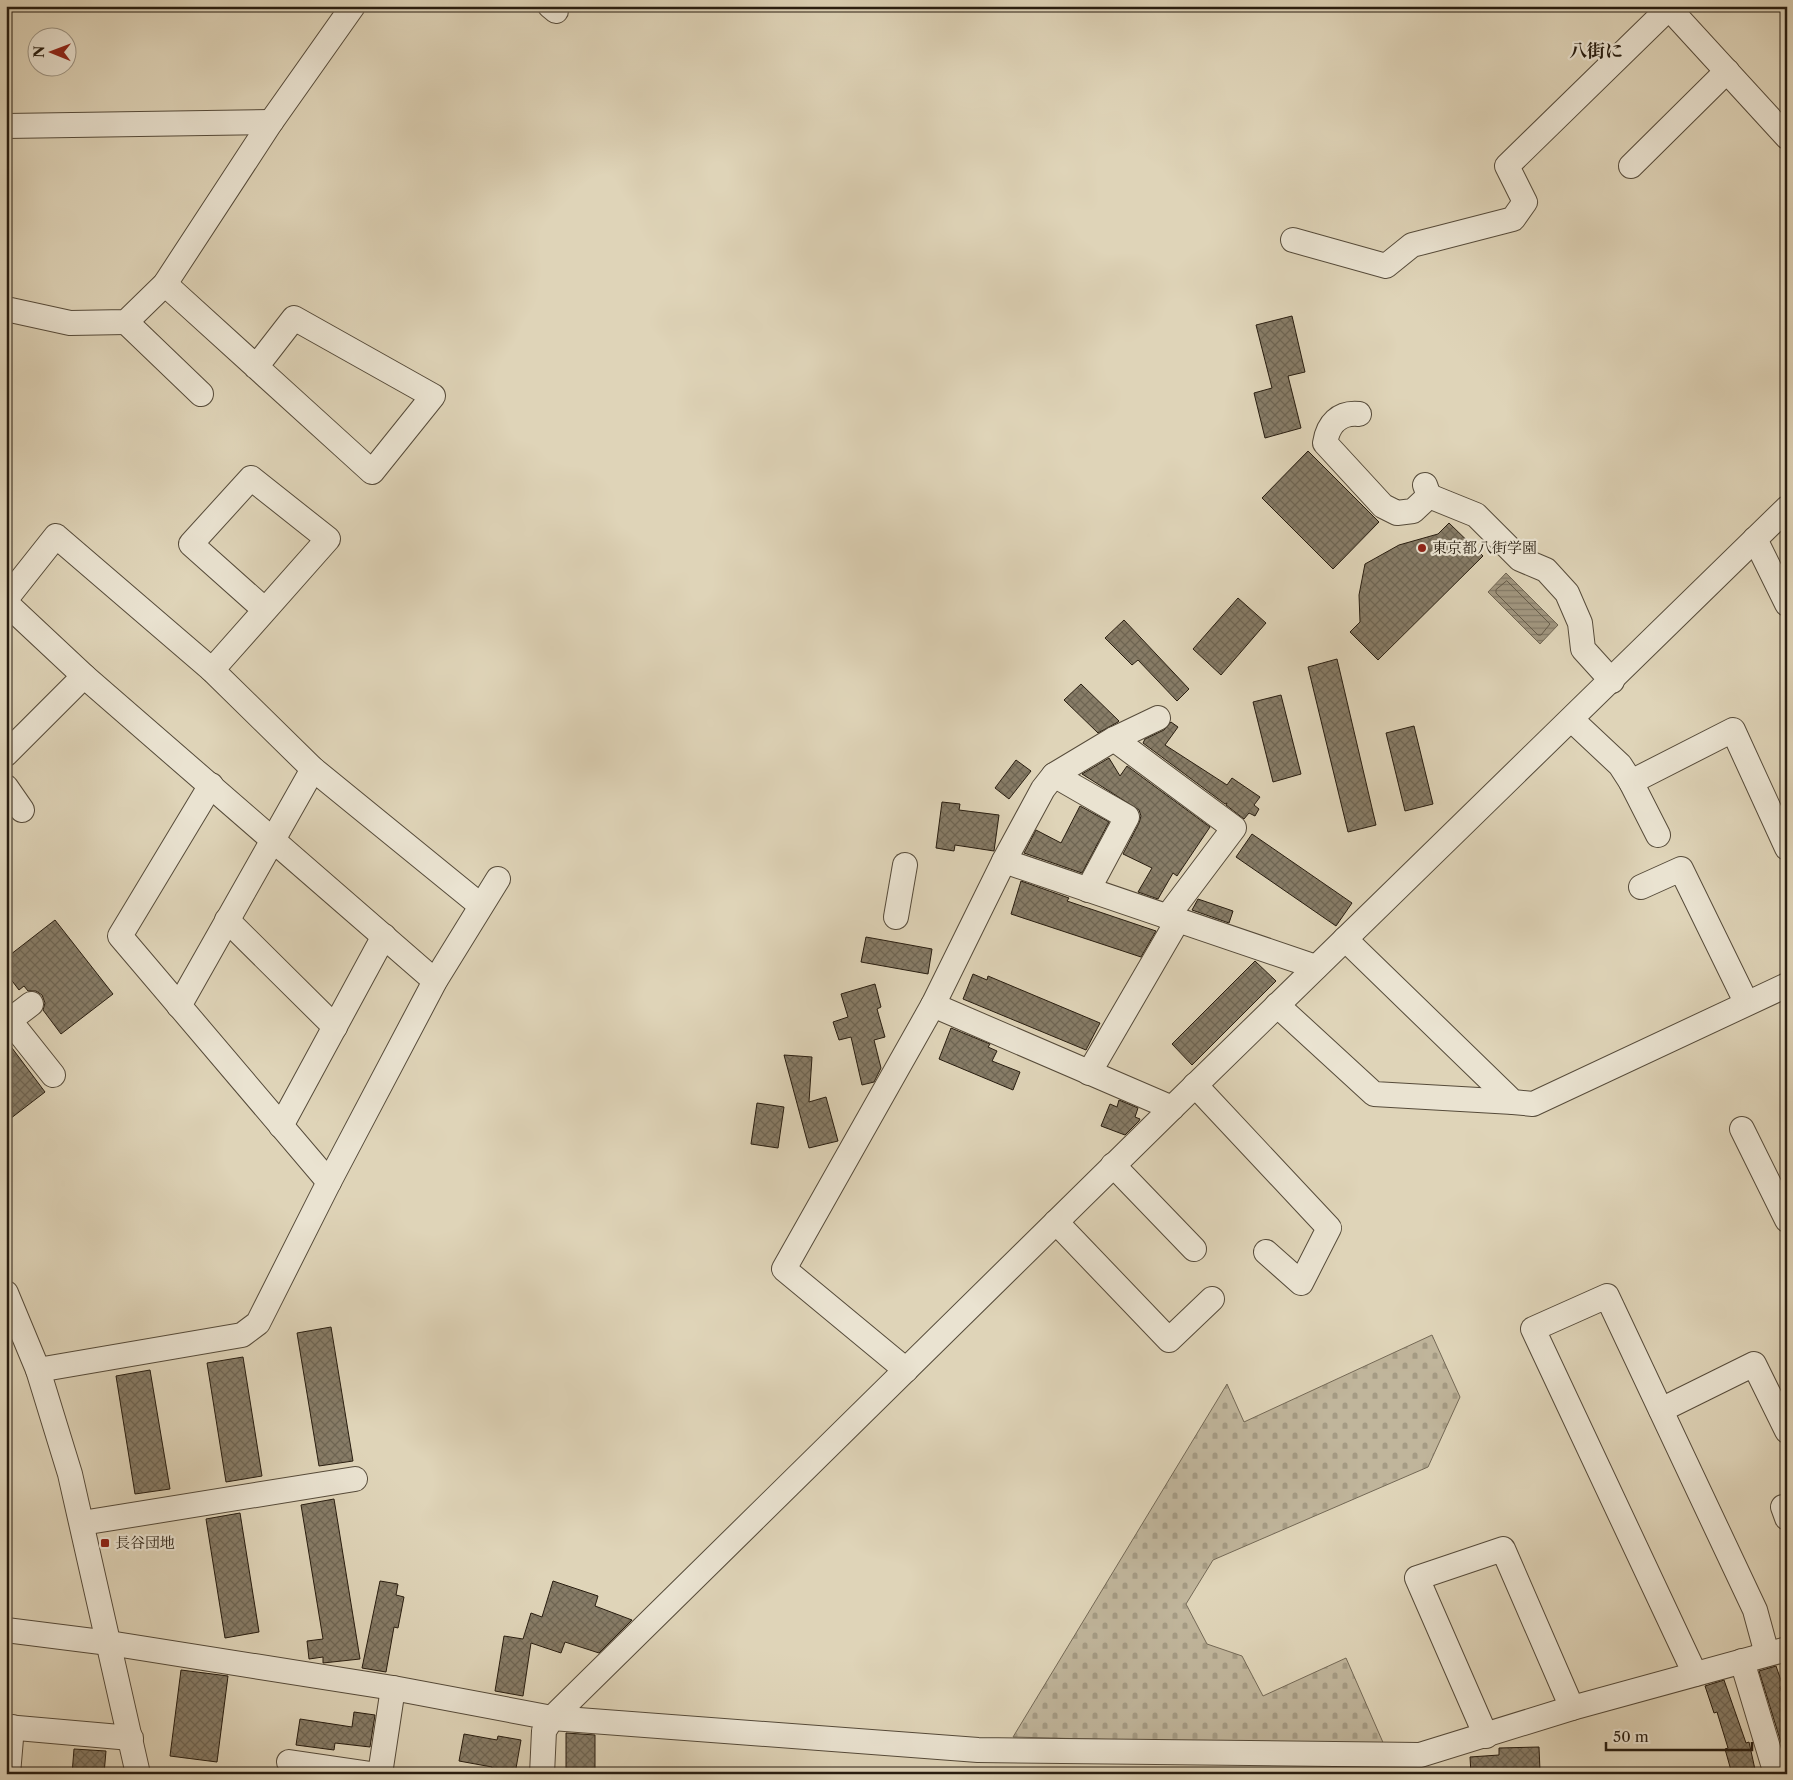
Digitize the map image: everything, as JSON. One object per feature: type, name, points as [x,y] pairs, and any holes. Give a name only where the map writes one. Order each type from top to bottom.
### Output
[{"type":"street","points":[[6,309],[70,323],[126,322],[165,284],[271,122],[352,6]]},
{"type":"street","points":[[1293,240],[1386,266],[1412,245],[1513,219],[1525,202],[1507,166],[1668,7],[1787,137]]},
{"type":"street","points":[[1631,166],[1727,71]]},
{"type":"street","points":[[6,126],[271,122]]},
{"type":"street","points":[[165,284],[372,472],[433,396],[294,318],[256,366]]},
{"type":"street","points":[[126,322],[200,394]]},
{"type":"street","points":[[1359,414],[1349,413],[1335,420],[1327,429],[1325,443],[1383,506],[1398,513],[1413,511],[1427,491],[1476,515],[1520,559],[1546,570],[1567,593],[1580,623],[1583,649],[1612,681]]},
{"type":"street","points":[[212,670],[328,539],[251,478],[191,544],[265,610]]},
{"type":"street","points":[[542,1774],[544,1731],[552,1718],[1113,1165],[1572,720],[1787,508]]},
{"type":"street","points":[[435,981],[84,676],[6,601],[56,536],[212,670],[313,769],[480,905]]},
{"type":"street","points":[[1755,539],[1787,604]]},
{"type":"street","points":[[6,754],[84,676]]},
{"type":"street","points":[[906,1370],[784,1269],[932,1005],[1004,861],[1043,789],[1054,775],[1114,739],[1158,718]]},
{"type":"street","points":[[1572,720],[1620,765],[1631,782],[1658,835]]},
{"type":"street","points":[[1631,782],[1733,730],[1787,848]]},
{"type":"street","points":[[1089,1072],[1172,919],[1234,828],[1114,739]]},
{"type":"street","points":[[179,1006],[313,769]]},
{"type":"street","points":[[1054,775],[1127,816],[1088,890]]},
{"type":"street","points":[[210,785],[120,936],[329,1182]]},
{"type":"street","points":[[6,787],[22,810]]},
{"type":"street","points":[[1004,861],[1316,967]]},
{"type":"street","points":[[896,917],[905,865]]},
{"type":"street","points":[[1641,887],[1682,869],[1746,1002]]},
{"type":"street","points":[[38,1370],[242,1335],[258,1323],[329,1182],[435,981],[480,905],[498,879]]},
{"type":"street","points":[[227,920],[335,1027]]},
{"type":"street","points":[[281,1126],[384,936]]},
{"type":"street","points":[[1345,939],[1514,1102]]},
{"type":"street","points":[[1278,1005],[1374,1094],[1533,1104],[1787,984]]},
{"type":"street","points":[[31,1004],[8,1018],[53,1075]]},
{"type":"street","points":[[932,1005],[1172,1108]]},
{"type":"street","points":[[1195,1085],[1329,1228],[1301,1283],[1266,1252]]},
{"type":"street","points":[[1742,1129],[1787,1220]]},
{"type":"street","points":[[1113,1165],[1194,1249]]},
{"type":"street","points":[[1056,1222],[1169,1340],[1212,1299]]},
{"type":"street","points":[[6,1293],[38,1370],[70,1474],[138,1774]]},
{"type":"street","points":[[6,1630],[109,1643],[393,1688],[552,1718],[978,1750],[1420,1765],[1486,1736],[1572,1708],[1695,1674],[1742,1661],[1777,1651],[1755,1610],[1607,1296],[1532,1329],[1695,1674]]},
{"type":"street","points":[[1661,1410],[1754,1364],[1787,1431]]},
{"type":"street","points":[[82,1523],[355,1479]]},
{"type":"street","points":[[1486,1736],[1417,1578],[1503,1549],[1572,1708]]},
{"type":"street","points":[[1742,1661],[1773,1764]]},
{"type":"street","points":[[380,1774],[393,1688]]},
{"type":"street","points":[[8,1774],[9,1727],[131,1738]]},
{"type":"street","points":[[289,1762],[371,1774]]},
{"type":"green space","points":[[1432,1335],[1460,1397],[1428,1467],[1213,1560],[1186,1604],[1207,1644],[1242,1656],[1263,1696],[1346,1658],[1385,1747],[1013,1737],[1227,1384],[1244,1422]]},
{"type":"water","points":[[1506,573],[1558,625],[1540,644],[1488,592]]},
{"type":"building","points":[[1292,316],[1305,372],[1288,376],[1301,428],[1265,438],[1254,393],[1272,388],[1256,325]]},
{"type":"building","points":[[1308,451],[1379,522],[1333,569],[1262,498]]},
{"type":"building","points":[[1449,523],[1483,556],[1378,660],[1350,632],[1360,622],[1359,595],[1365,564],[1399,545],[1438,534]]},
{"type":"building","points":[[1238,598],[1266,623],[1221,675],[1193,649]]},
{"type":"building","points":[[1124,620],[1189,689],[1177,701],[1138,660],[1132,665],[1105,638]]},
{"type":"building","points":[[1337,659],[1376,825],[1348,832],[1308,667]]},
{"type":"building","points":[[1081,684],[1118,722],[1098,733],[1064,700]]},
{"type":"building","points":[[1281,695],[1301,774],[1273,782],[1253,702]]},
{"type":"building","points":[[1171,722],[1178,727],[1165,745],[1227,785],[1232,778],[1260,797],[1254,805],[1259,809],[1255,816],[1249,813],[1244,819],[1226,805],[1227,803],[1225,804],[1143,743],[1145,739],[1164,730]]},
{"type":"building","points":[[1414,726],[1433,804],[1405,811],[1386,733]]},
{"type":"building","points":[[1109,758],[1120,776],[1127,766],[1210,827],[1177,876],[1173,873],[1158,899],[1138,892],[1152,868],[1123,854],[1139,823],[1141,816],[1139,810],[1082,774]]},
{"type":"building","points":[[1016,760],[1031,771],[1009,799],[995,788]]},
{"type":"building","points":[[942,802],[960,804],[959,810],[999,815],[994,851],[955,845],[954,851],[936,848]]},
{"type":"building","points":[[1080,806],[1109,822],[1082,873],[1024,853],[1036,830],[1061,843]]},
{"type":"building","points":[[1252,834],[1352,903],[1336,926],[1236,857]]},
{"type":"building","points":[[1021,881],[1069,898],[1067,901],[1156,931],[1141,957],[1011,914]]},
{"type":"building","points":[[1198,899],[1233,911],[1229,923],[1192,910]]},
{"type":"building","points":[[55,920],[113,994],[61,1034],[43,1010],[45,1003],[42,995],[36,991],[28,991],[24,986],[19,990],[6,973],[6,958]]},
{"type":"building","points":[[866,937],[932,949],[928,974],[861,962]]},
{"type":"building","points":[[1255,961],[1276,981],[1192,1065],[1172,1044]]},
{"type":"building","points":[[973,974],[987,980],[988,976],[1100,1023],[1086,1050],[963,999]]},
{"type":"building","points":[[875,984],[881,1007],[877,1009],[885,1037],[874,1040],[881,1068],[874,1082],[862,1085],[851,1037],[839,1040],[833,1022],[848,1017],[841,994]]},
{"type":"building","points":[[951,1028],[990,1044],[988,1047],[997,1051],[992,1061],[1020,1072],[1013,1090],[939,1059]]},
{"type":"building","points":[[6,1040],[45,1092],[6,1122]]},
{"type":"building","points":[[784,1055],[812,1057],[809,1102],[826,1097],[838,1141],[809,1148]]},
{"type":"building","points":[[1119,1100],[1138,1108],[1135,1117],[1140,1119],[1125,1135],[1101,1126],[1110,1104],[1117,1107]]},
{"type":"building","points":[[757,1103],[784,1107],[778,1148],[751,1144]]},
{"type":"building","points":[[331,1327],[353,1461],[319,1466],[297,1333]]},
{"type":"building","points":[[243,1357],[262,1476],[226,1482],[207,1363]]},
{"type":"building","points":[[150,1370],[170,1489],[135,1494],[116,1376]]},
{"type":"building","points":[[334,1499],[360,1659],[323,1663],[323,1657],[309,1659],[307,1641],[323,1639],[301,1505]]},
{"type":"building","points":[[240,1513],[259,1632],[225,1638],[206,1519]]},
{"type":"building","points":[[380,1581],[398,1584],[396,1595],[404,1597],[398,1628],[394,1627],[386,1672],[362,1668]]},
{"type":"building","points":[[553,1581],[598,1596],[595,1606],[632,1620],[599,1653],[565,1642],[561,1653],[531,1643],[523,1696],[495,1691],[504,1636],[523,1639],[531,1613],[542,1617]]},
{"type":"building","points":[[1776,1666],[1783,1686],[1780,1687],[1787,1708],[1787,1748],[1783,1749],[1759,1671]]},
{"type":"building","points":[[181,1670],[228,1676],[217,1762],[170,1756]]},
{"type":"building","points":[[1724,1680],[1746,1743],[1749,1742],[1756,1774],[1732,1774],[1725,1749],[1728,1748],[1717,1712],[1714,1713],[1705,1686]]},
{"type":"building","points":[[354,1712],[375,1715],[370,1747],[335,1743],[334,1750],[296,1745],[300,1719],[352,1727]]},
{"type":"building","points":[[566,1733],[595,1735],[595,1772],[566,1772]]},
{"type":"building","points":[[464,1734],[497,1740],[498,1736],[521,1740],[515,1774],[491,1774],[492,1767],[459,1761]]},
{"type":"building","points":[[1539,1747],[1540,1771],[1534,1771],[1534,1774],[1471,1774],[1470,1757],[1499,1755],[1499,1748]]},
{"type":"building","points":[[74,1749],[106,1751],[104,1774],[72,1774]]},
{"type":"place","name":"東京都八街学園","points":[[1422,548]]},
{"type":"place","name":"長谷団地","points":[[105,1543]]},
{"type":"district","name":"八街に","points":[[1596,51]]}]
